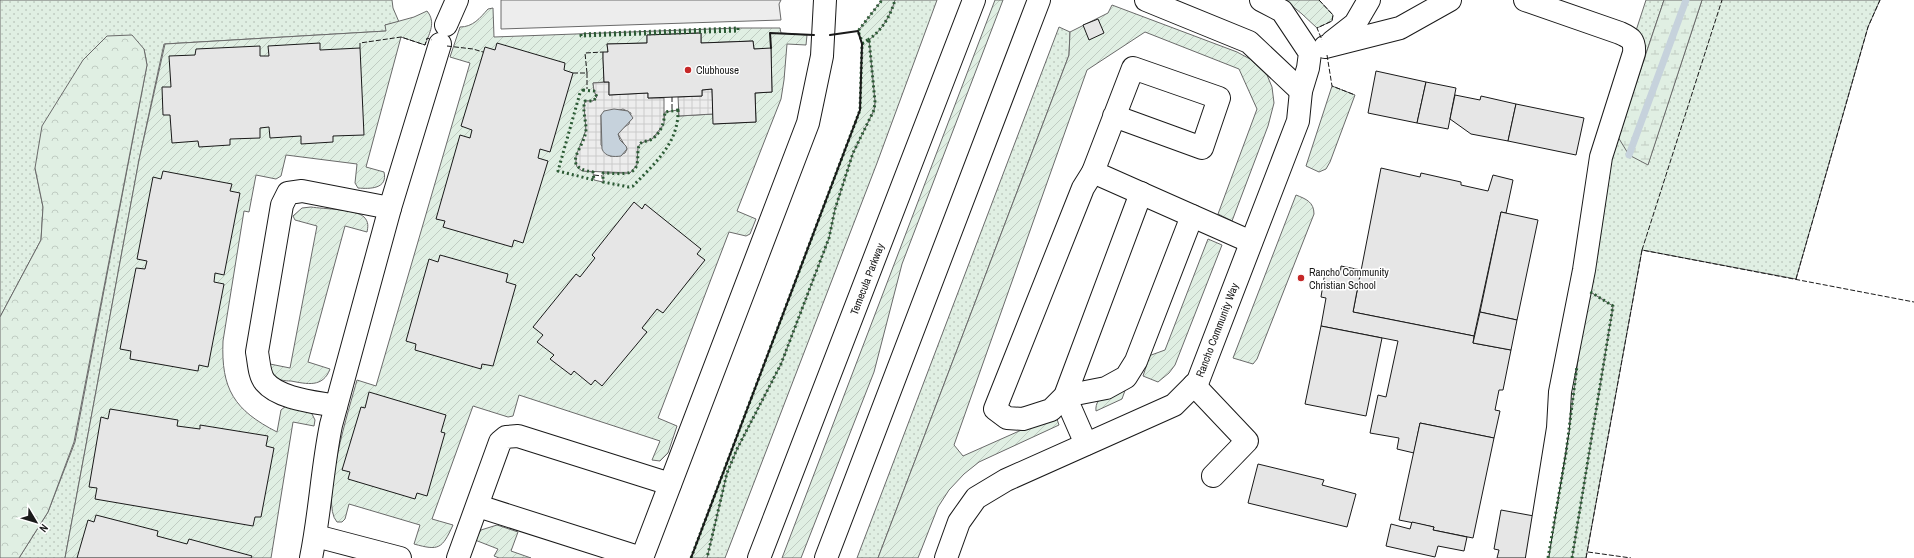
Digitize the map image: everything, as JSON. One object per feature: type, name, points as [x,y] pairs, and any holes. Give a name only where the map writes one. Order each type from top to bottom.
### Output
[{"type":"main road","points":[[311,558],[316,536],[325,454],[336,406],[390,208],[443,34],[457,0]]},
{"type":"main road","points":[[478,506],[641,558],[808,123],[822,56],[825,0]]},
{"type":"main road","name":"Temecula Parkway","points":[[759,558],[974,0]]},
{"type":"main road","points":[[826,558],[1039,0]]},
{"type":"main road","points":[[1146,0],[1249,42],[1301,91]]},
{"type":"main road","points":[[1261,0],[1282,11],[1318,50]]},
{"type":"main road","points":[[1278,69],[1318,50],[1355,24],[1369,0]]},
{"type":"main road","points":[[1318,50],[1400,28],[1450,0]]},
{"type":"main road","points":[[1525,0],[1620,33],[1631,38],[1635,44],[1634,53],[1601,157],[1584,270],[1560,392],[1558,428],[1537,558]]},
{"type":"main road","name":"Rancho Community Way","points":[[946,558],[959,522],[976,498],[1006,480],[1174,405],[1198,381],[1298,121],[1301,91],[1308,68],[1318,50]]},
{"type":"main road","points":[[1114,116],[1202,148],[1219,98],[1133,68],[1114,116],[1093,172],[1082,188],[995,409],[1007,418],[1023,419],[1051,410],[1065,396],[1141,193]]},
{"type":"main road","points":[[1093,172],[1251,242]]},
{"type":"main road","points":[[336,406],[277,392],[265,382],[260,369],[257,352],[282,205],[288,193],[302,191],[390,208]]},
{"type":"main road","points":[[1065,396],[1106,388],[1126,377],[1136,361],[1192,216]]},
{"type":"main road","points":[[1194,385],[1247,441],[1213,476]]},
{"type":"main road","points":[[1065,396],[1086,444]]},
{"type":"main road","points":[[458,558],[500,442],[506,437],[518,436],[670,484]]},
{"type":"main road","points":[[316,536],[400,558]]},
{"type":"green space","points":[[0,0],[392,0],[393,8],[399,22],[385,25],[387,31],[164,44],[139,160],[65,558],[19,558],[48,512],[75,442],[147,65],[144,49],[35,168],[43,207],[41,240],[0,317]]},
{"type":"green space","points":[[882,0],[895,0],[885,22],[869,40],[875,102],[874,110],[853,153],[835,209],[829,238],[781,364],[737,449],[727,473],[707,558],[691,558],[860,110],[862,44],[858,31]]},
{"type":"green space","points":[[895,0],[937,0],[877,163],[725,558],[707,558],[727,473],[737,449],[781,364],[829,238],[835,209],[853,153],[874,110],[875,102],[869,39],[885,22]]},
{"type":"green space","points":[[995,0],[1003,0],[902,264],[874,372],[801,558],[782,558]]},
{"type":"green space","points":[[1285,0],[1319,0],[1333,15],[1332,21],[1317,28]]},
{"type":"green space","points":[[1646,0],[1664,0],[1618,137],[1648,164],[1702,0],[1880,0],[1868,27],[1796,279],[1642,250],[1586,558],[1572,558],[1613,306],[1587,290],[1616,92]]},
{"type":"green space","points":[[1664,0],[1702,0],[1648,165],[1629,155],[1618,137]]},
{"type":"green space","points":[[1112,5],[1237,52],[1250,59],[1267,75],[1272,87],[1274,103],[1268,126],[1232,221],[1218,214],[1257,109],[1239,69],[1145,32],[1087,70],[954,445],[963,456],[1053,416],[1056,416],[1059,425],[979,462],[964,474],[949,490],[938,507],[918,558],[878,558],[1069,55],[1070,32],[1108,13]]},
{"type":"green space","points":[[493,8],[494,37],[738,28],[780,28],[781,33],[807,35],[806,45],[787,44],[781,99],[737,211],[756,219],[750,234],[746,236],[729,232],[658,418],[677,426],[668,453],[660,461],[652,460],[660,441],[519,395],[513,416],[508,417],[473,406],[432,519],[453,525],[446,539],[439,546],[429,547],[414,544],[420,525],[349,504],[345,519],[342,522],[337,522],[332,512],[334,476],[343,431],[357,380],[376,386],[470,63],[450,57],[460,27],[465,27],[472,24],[488,9]],"holes":[[[701,33],[701,43],[753,41],[754,49],[771,49],[772,92],[755,93],[756,122],[714,124],[713,114],[679,116],[678,110],[665,112],[663,123],[658,134],[652,139],[639,145],[635,163],[630,173],[603,173],[603,182],[594,180],[593,172],[580,169],[576,162],[586,130],[585,101],[593,101],[597,97],[594,91],[593,83],[604,82],[603,53],[608,52],[607,44],[647,43],[647,35]]]},
{"type":"green space","points":[[427,11],[430,15],[432,23],[425,45],[401,37],[366,167],[384,172],[385,178],[381,185],[373,188],[358,188],[355,183],[357,164],[286,155],[281,176],[276,179],[256,175],[249,212],[244,211],[223,341],[223,358],[228,385],[240,406],[262,424],[277,432],[281,410],[286,406],[311,412],[315,420],[314,426],[293,422],[271,558],[65,558],[139,160],[165,44],[386,31],[385,25],[414,17]]},
{"type":"green space","points":[[1059,27],[1070,32],[1069,55],[878,558],[857,558]]},
{"type":"green space","points":[[132,35],[144,49],[147,65],[74,442],[48,512],[19,558],[0,558],[0,317],[41,240],[43,207],[35,168],[42,126],[83,60],[107,36]]},
{"type":"green space","points":[[1332,86],[1355,95],[1330,162],[1326,169],[1319,172],[1306,166]]},
{"type":"green space","points":[[1296,195],[1311,204],[1314,214],[1257,359],[1253,364],[1233,358]]},
{"type":"green space","points":[[311,207],[360,214],[367,221],[368,226],[367,232],[345,226],[308,362],[330,369],[327,375],[319,382],[309,384],[275,377],[270,372],[270,364],[290,368],[317,226],[295,220],[293,216],[302,208]]},
{"type":"green space","points":[[1208,239],[1222,245],[1175,365],[1169,373],[1158,382],[1143,376],[1147,364],[1141,361],[1143,358],[1165,350]]},
{"type":"green space","points":[[1587,290],[1613,306],[1572,558],[1548,558],[1566,453]]},
{"type":"green space","points":[[1128,382],[1122,399],[1096,411],[1096,405],[1102,396]]},
{"type":"green space","points":[[497,525],[518,532],[511,551],[531,558],[499,558],[494,556],[498,549],[475,540],[481,530]]},
{"type":"shaded area","points":[[501,0],[781,0],[779,4],[781,20],[501,29]]},
{"type":"shaded area","points":[[609,82],[609,95],[648,93],[648,98],[664,98],[664,124],[652,139],[641,143],[638,147],[637,165],[630,173],[582,171],[577,167],[576,156],[586,130],[585,101],[593,101],[597,97],[594,91],[593,83]],"holes":[[[623,109],[631,113],[629,124],[618,134],[627,149],[625,153],[618,156],[610,156],[601,145],[601,115]]]},
{"type":"shaded area","points":[[712,89],[713,114],[679,116],[678,97],[702,96],[702,90]]},
{"type":"shaded area","points":[[614,109],[628,111],[633,118],[618,134],[620,140],[627,149],[621,156],[607,155],[602,149],[601,115],[604,111]]},
{"type":"building","points":[[1098,19],[1104,33],[1089,40],[1083,25]]},
{"type":"building","name":"Clubhouse","points":[[701,33],[701,43],[753,41],[754,49],[771,48],[772,92],[755,93],[756,122],[713,124],[712,89],[702,90],[702,96],[648,98],[648,93],[609,95],[609,82],[604,82],[603,59],[603,52],[608,52],[607,44],[647,43],[647,35]]},
{"type":"building","points":[[320,43],[320,50],[360,48],[364,135],[333,136],[333,142],[301,144],[301,136],[270,138],[269,127],[260,128],[260,138],[230,139],[230,145],[199,147],[198,141],[172,143],[170,115],[163,115],[162,87],[171,87],[169,56],[195,55],[196,49],[260,46],[260,56],[269,56],[268,46]]},
{"type":"building","points":[[497,43],[565,63],[564,70],[573,73],[550,152],[540,149],[538,158],[548,161],[523,243],[514,240],[512,247],[443,227],[445,221],[436,219],[460,135],[470,138],[472,130],[461,126],[485,47],[495,50]]},
{"type":"building","points":[[1376,71],[1426,82],[1417,123],[1368,113]]},
{"type":"building","points":[[1426,82],[1456,88],[1448,129],[1417,123]]},
{"type":"building","points":[[1455,95],[1480,100],[1481,96],[1516,104],[1508,141],[1471,134],[1450,119]]},
{"type":"building","points":[[1516,104],[1584,118],[1576,155],[1508,141]]},
{"type":"building","points":[[1381,168],[1420,177],[1421,173],[1461,182],[1461,185],[1488,191],[1493,175],[1513,180],[1506,213],[1501,212],[1474,336],[1353,312]]},
{"type":"building","points":[[163,171],[232,184],[230,191],[240,193],[224,275],[215,273],[214,282],[224,284],[208,367],[199,365],[198,371],[130,359],[131,351],[120,349],[136,268],[145,269],[147,261],[137,259],[153,177],[161,179]]},
{"type":"building","points":[[634,202],[642,209],[645,204],[701,249],[697,254],[705,260],[663,313],[657,309],[642,328],[647,332],[602,386],[595,380],[591,385],[574,371],[571,375],[550,359],[554,355],[537,342],[543,335],[533,327],[576,274],[580,277],[595,258],[592,255]]},
{"type":"building","points":[[1501,212],[1538,220],[1517,320],[1480,312]]},
{"type":"building","points":[[440,255],[508,274],[506,282],[516,285],[493,366],[482,364],[481,369],[415,350],[416,344],[406,341],[429,259],[438,262]]},
{"type":"building","points":[[1341,266],[1361,270],[1353,312],[1474,336],[1473,343],[1511,350],[1503,390],[1499,390],[1495,410],[1500,411],[1494,438],[1420,423],[1414,453],[1397,449],[1399,438],[1370,433],[1378,395],[1386,397],[1398,341],[1321,326],[1326,298],[1321,297],[1325,272],[1340,275]]},
{"type":"building","points":[[1480,312],[1517,320],[1511,350],[1473,343]]},
{"type":"building","points":[[1321,326],[1382,338],[1366,416],[1305,404]]},
{"type":"building","points":[[369,392],[446,415],[441,432],[445,433],[427,496],[417,493],[415,499],[348,479],[350,472],[342,470],[361,407],[365,408]]},
{"type":"building","points":[[110,409],[178,420],[177,426],[200,429],[200,425],[268,436],[266,446],[274,448],[261,517],[255,517],[253,526],[95,499],[97,488],[89,487],[101,417],[108,419]]},
{"type":"building","points":[[1420,423],[1494,438],[1473,538],[1433,530],[1434,527],[1399,520]]},
{"type":"building","points":[[1258,464],[1324,480],[1322,485],[1356,494],[1347,527],[1248,503]]},
{"type":"building","points":[[1501,510],[1534,516],[1526,558],[1497,558],[1499,550],[1494,549]]},
{"type":"building","points":[[96,515],[158,531],[157,536],[187,544],[189,539],[252,556],[251,558],[77,558],[88,520],[94,522]]},
{"type":"building","points":[[1412,522],[1434,527],[1433,530],[1467,537],[1464,551],[1438,546],[1435,557],[1386,546],[1391,524],[1410,529]]},
{"type":"waterway","points":[[1629,155],[1686,0]]},
{"type":"hedge","points":[[863,44],[858,31],[882,0]]},
{"type":"hedge","points":[[868,40],[885,23],[895,0]]},
{"type":"hedge","points":[[738,28],[738,31],[581,36],[581,34],[738,28]]},
{"type":"hedge","points":[[691,558],[860,110],[862,44],[869,39],[875,102],[874,110],[853,153],[835,209],[829,238],[781,364],[737,449],[727,473],[707,558]]},
{"type":"hedge","points":[[583,90],[594,91],[597,97],[593,101],[585,101],[585,136],[576,155],[575,161],[577,166],[593,172],[594,180],[558,171],[580,93],[583,90]]},
{"type":"hedge","points":[[678,110],[677,122],[670,143],[657,161],[633,186],[629,187],[603,182],[603,173],[618,174],[631,172],[634,170],[637,164],[638,149],[640,144],[649,141],[658,133],[663,123],[665,112],[678,110]]},
{"type":"hedge","points":[[1572,558],[1613,306],[1589,291]]},
{"type":"hedge","points":[[1548,558],[1566,453],[1577,366]]},
{"type":"fence","points":[[1319,0],[1333,15],[1332,21],[1317,28],[1322,40]]},
{"type":"fence","points":[[1642,250],[1722,0]]},
{"type":"fence","points":[[1796,279],[1868,27],[1880,0]]},
{"type":"fence","points":[[360,48],[360,43],[401,37],[425,45],[427,38],[432,40]]},
{"type":"fence","points":[[447,46],[473,49],[483,52]]},
{"type":"fence","points":[[573,73],[587,73],[585,53],[603,52]]},
{"type":"fence","points":[[1327,55],[1332,86],[1355,95]]},
{"type":"fence","points":[[587,73],[587,89]]},
{"type":"fence","points":[[672,97],[672,111]]},
{"type":"fence","points":[[594,175],[602,176]]},
{"type":"fence","points":[[1586,558],[1642,250],[1914,302]]},
{"type":"fence","points":[[1588,552],[1631,558]]},
{"type":"wall","points":[[691,558],[860,110],[862,44],[858,31],[830,35]]},
{"type":"wall","points":[[771,48],[770,33],[814,35]]},
{"type":"place","name":"Clubhouse","points":[[688,70]]},
{"type":"place","name":"Rancho Community Christian School","points":[[1301,278]]}]
